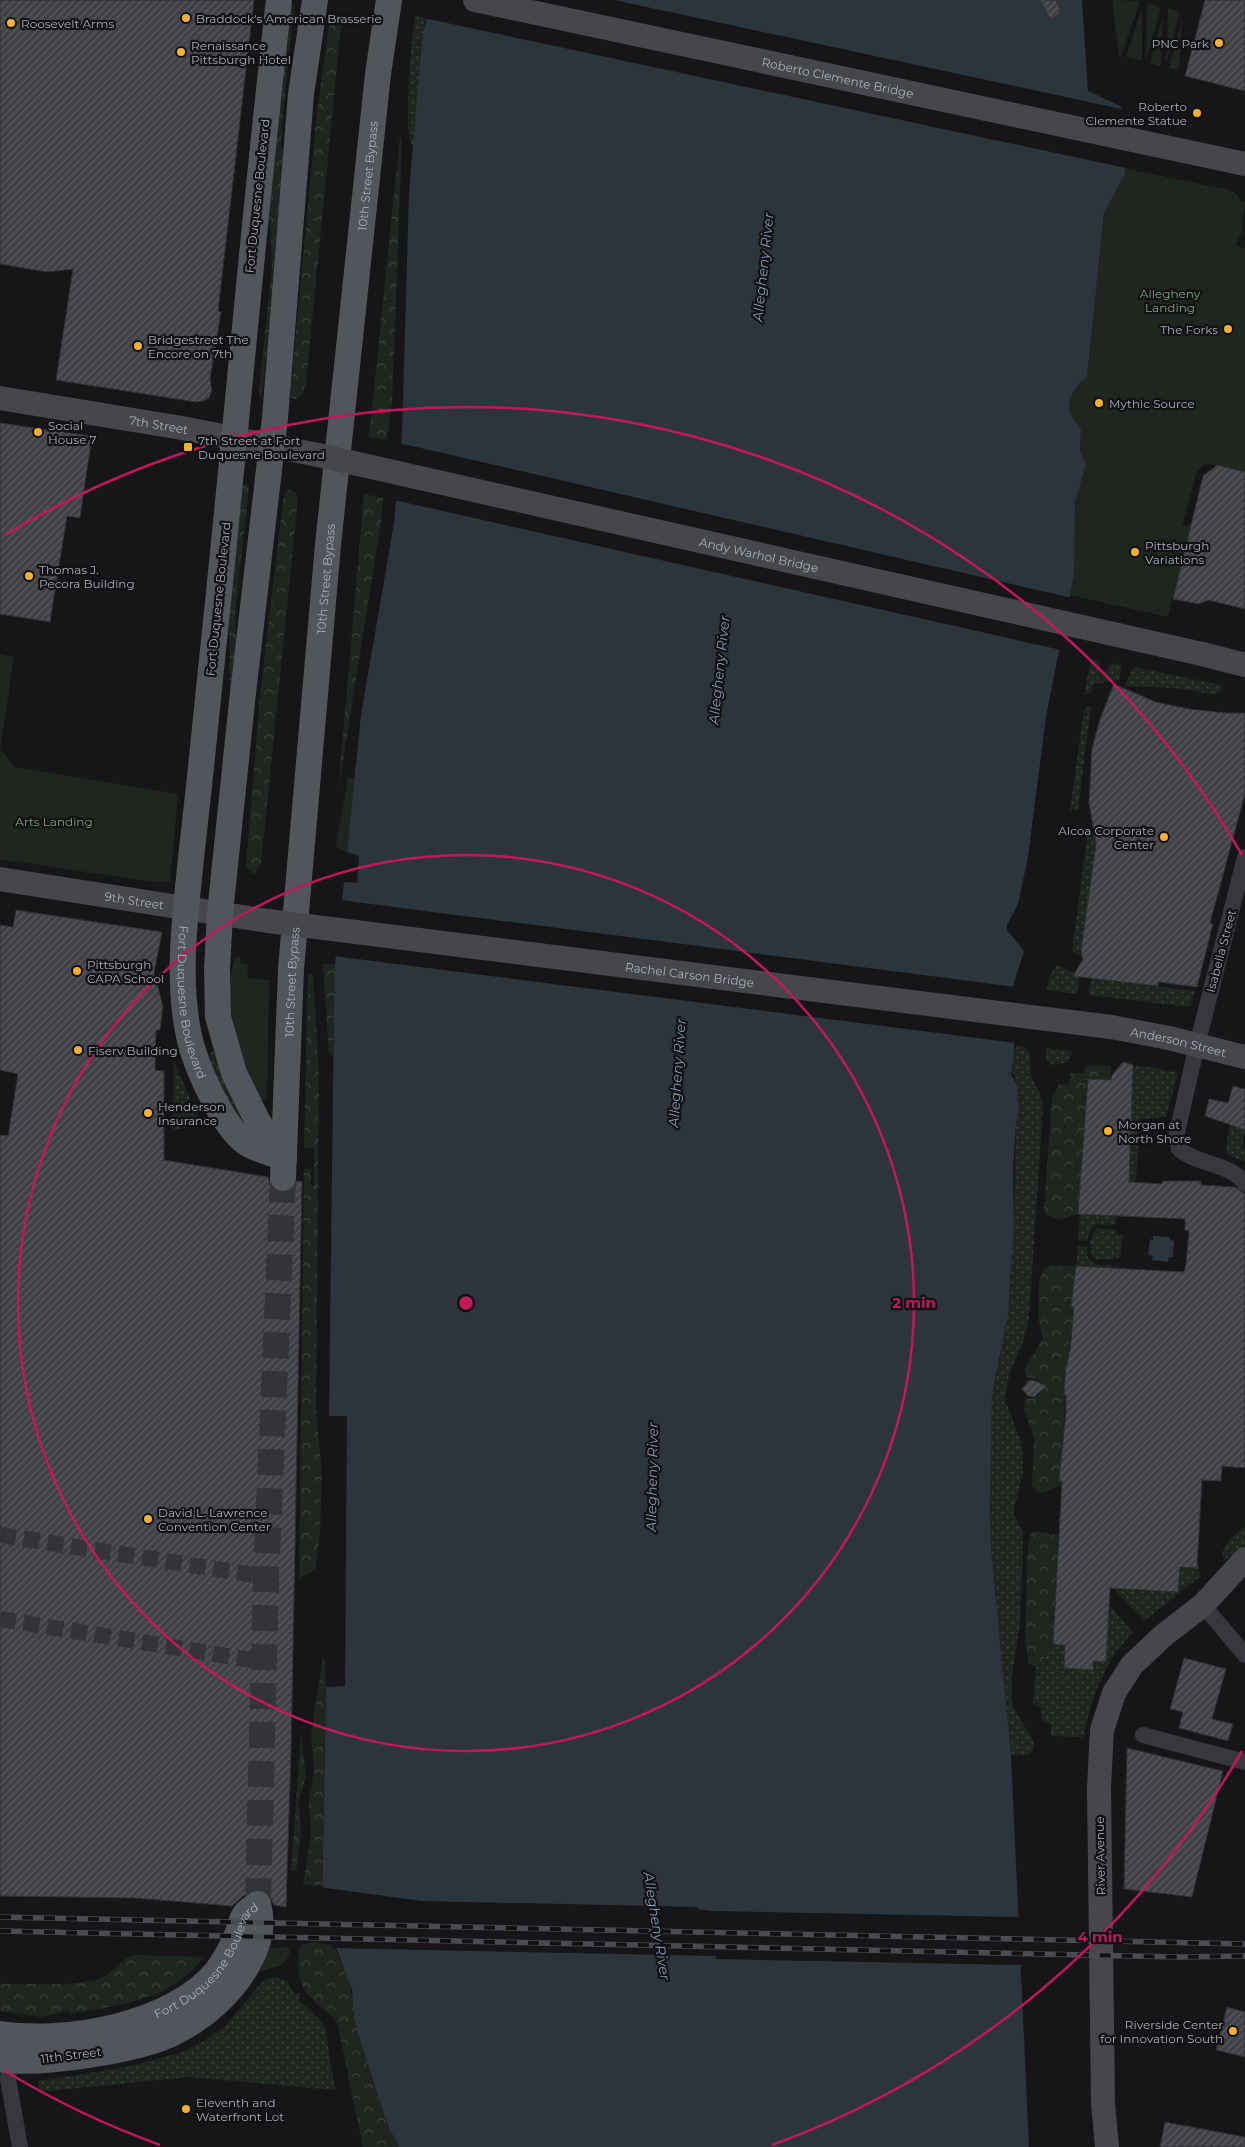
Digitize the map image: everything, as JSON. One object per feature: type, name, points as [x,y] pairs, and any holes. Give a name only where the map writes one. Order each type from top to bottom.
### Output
[{"type":"main road","name":"Fort Duquesne Boulevard","points":[[279,0],[256,196],[235,438],[186,908],[184,1003],[193,1050],[203,1078],[225,1116],[244,1142],[284,1168]]},
{"type":"main road","name":"Fort Duquesne Boulevard","points":[[284,1168],[244,1097],[222,1033],[218,1018],[217,969],[220,913],[272,445],[302,94],[315,0]]},
{"type":"main road","name":"10th Street Bypass","points":[[284,1168],[291,969],[328,546],[378,74],[389,0]]},
{"type":"main road","name":"Fort Duquesne Boulevard","points":[[258,1904],[262,1916],[256,1945],[235,1984],[199,2018],[174,2033],[138,2032],[165,2011],[186,2000],[202,1987],[225,1959],[245,1914],[258,1904]]},
{"type":"main road","name":"11th Street","points":[[0,2034],[65,2035],[138,2032]]},
{"type":"main road","name":"11th Street","points":[[5,2060],[68,2057],[107,2051],[138,2032]]},
{"type":"street","name":"Roberto Clemente Bridge","points":[[475,0],[1245,164]]},
{"type":"street","name":"7th Street","points":[[0,398],[235,438],[318,455]]},
{"type":"street","name":"Andy Warhol Bridge","points":[[318,455],[1245,664]]},
{"type":"street","name":"Isabella Street","points":[[1245,858],[1197,1045],[1176,1137],[1179,1149],[1190,1158],[1232,1173],[1245,1184]]},
{"type":"street","name":"9th Street","points":[[0,879],[268,921]]},
{"type":"street","name":"Rachel Carson Bridge","points":[[268,921],[1111,1027]]},
{"type":"street","name":"Anderson Street","points":[[1111,1027],[1245,1057]]},
{"type":"street","points":[[1203,1605],[1245,1559]]},
{"type":"street","points":[[1203,1605],[1245,1582]]},
{"type":"street","points":[[1203,1605],[1245,1655]]},
{"type":"street","name":"River Avenue","points":[[1106,2147],[1103,2102],[1099,1787],[1102,1730],[1114,1693],[1132,1665],[1164,1635],[1203,1605]]},
{"type":"street","points":[[1142,1735],[1245,1761]]},
{"type":"street","points":[[5,2060],[20,2147]]},
{"type":"green space","points":[[1112,0],[1140,1],[1121,56],[1119,55]]},
{"type":"green space","points":[[291,3],[294,6],[281,144],[286,168],[262,398],[259,395],[260,379],[272,266],[269,207]]},
{"type":"green space","points":[[1147,3],[1161,7],[1146,61]]},
{"type":"green space","points":[[1142,8],[1142,61],[1126,57]]},
{"type":"green space","points":[[1168,8],[1180,12],[1166,64]]},
{"type":"green space","points":[[334,15],[339,17],[341,25],[306,382],[302,395],[295,400],[290,397],[316,120],[330,19]]},
{"type":"green space","points":[[415,16],[426,18],[413,147],[408,125],[408,106]]},
{"type":"green space","points":[[1163,16],[1161,66],[1150,63]]},
{"type":"green space","points":[[1182,20],[1179,70],[1169,68]]},
{"type":"green space","points":[[400,137],[402,138],[392,403],[387,440],[369,437]]},
{"type":"green space","name":"Allegheny Landing","points":[[1123,168],[1230,190],[1238,195],[1240,201],[1245,202],[1242,232],[1235,246],[1245,248],[1245,472],[1214,465],[1204,465],[1197,471],[1182,527],[1192,523],[1168,617],[1070,595],[1075,512],[1080,480],[1086,464],[1080,450],[1081,428],[1071,415],[1069,405],[1075,389],[1087,378],[1104,213],[1125,174]]},
{"type":"green space","points":[[246,483],[249,487],[235,616],[237,648],[230,700],[229,616],[242,488]]},
{"type":"green space","points":[[288,489],[296,493],[298,499],[261,864],[254,874],[246,868],[260,695],[284,493]]},
{"type":"green space","points":[[364,494],[383,498],[381,522],[338,792]]},
{"type":"green space","points":[[0,654],[14,657],[0,749]]},
{"type":"green space","points":[[1091,659],[1100,661],[1100,668],[1105,671],[1108,670],[1110,663],[1122,665],[1119,680],[1093,684],[1091,693],[1084,695]]},
{"type":"green space","points":[[1134,667],[1222,685],[1223,691],[1216,694],[1175,688],[1124,686]]},
{"type":"green space","points":[[1091,706],[1078,810],[1070,810],[1084,709]]},
{"type":"green space","name":"Arts Landing","points":[[0,749],[15,767],[178,794],[170,882],[153,882],[0,859]]},
{"type":"green space","points":[[348,777],[355,778],[347,852],[336,847]]},
{"type":"green space","points":[[1088,830],[1093,831],[1096,844],[1081,950],[1083,958],[1072,951]]},
{"type":"green space","points":[[236,957],[241,957],[240,963],[248,964],[247,978],[269,980],[267,1097],[262,1101],[239,1048],[232,1020],[230,991],[232,969]]},
{"type":"green space","points":[[323,964],[335,964],[333,1055],[329,1055]]},
{"type":"green space","points":[[1057,964],[1079,977],[1077,994],[1047,990],[1049,978]]},
{"type":"green space","points":[[308,974],[313,975],[319,1076],[316,1410],[322,1474],[320,1534],[315,1570],[299,1578],[304,1168],[311,1169],[311,1185],[314,1185],[314,1149],[304,1148]]},
{"type":"green space","points":[[1091,978],[1195,991],[1190,1007],[1089,995]]},
{"type":"green space","points":[[1018,1046],[1023,1046],[1029,1051],[1031,1076],[1041,1096],[1043,1108],[1029,1317],[1024,1340],[1009,1375],[1005,1399],[1022,1445],[1023,1472],[1013,1513],[1022,1530],[1023,1544],[1020,1624],[1012,1675],[1012,1705],[1034,1742],[1034,1749],[1029,1755],[1011,1755],[991,1549],[990,1427],[992,1394],[1001,1351],[1009,1295],[1014,1226],[1016,1124],[1018,1110],[1017,1087],[1011,1061],[1014,1051]]},
{"type":"green space","points":[[1047,1048],[1072,1051],[1070,1058],[1065,1063],[1051,1065],[1045,1057]]},
{"type":"green space","points":[[214,1051],[245,1125],[218,1083],[208,1054]]},
{"type":"green space","points":[[174,1061],[199,1120],[185,1128],[173,1130]]},
{"type":"green space","points":[[1086,1065],[1111,1066],[1111,1080],[1089,1079],[1078,1214],[1064,1218],[1055,1218],[1051,1217],[1044,1210],[1052,1098],[1059,1084],[1069,1085],[1070,1073],[1084,1073]]},
{"type":"green space","points":[[1133,1066],[1150,1067],[1178,1073],[1166,1117],[1140,1119],[1136,1182],[1129,1182]]},
{"type":"green space","points":[[1229,1125],[1245,1130],[1242,1148],[1245,1149],[1245,1162],[1226,1154]]},
{"type":"green space","points":[[1080,1214],[1116,1216],[1116,1225],[1096,1224],[1090,1231],[1087,1241],[1078,1240]]},
{"type":"green space","points":[[1097,1228],[1116,1230],[1116,1234],[1123,1234],[1120,1258],[1114,1258],[1113,1260],[1095,1259],[1091,1252],[1090,1244],[1092,1235]]},
{"type":"green space","points":[[1078,1246],[1087,1247],[1088,1258],[1094,1264],[1112,1265],[1112,1268],[1076,1266]]},
{"type":"green space","points":[[1049,1266],[1076,1266],[1071,1307],[1074,1307],[1067,1365],[1065,1366],[1064,1437],[1059,1480],[1061,1485],[1038,1493],[1032,1486],[1034,1437],[1024,1411],[1025,1397],[1032,1399],[1038,1395],[1041,1383],[1036,1379],[1026,1377],[1025,1368],[1043,1338],[1038,1316],[1039,1283],[1043,1270]]},
{"type":"green space","points":[[1245,1526],[1245,1544],[1224,1561],[1223,1550],[1228,1541]]},
{"type":"green space","points":[[1035,1531],[1058,1535],[1053,1644],[1047,1649],[1043,1663],[1036,1667],[1029,1664],[1025,1642],[1028,1543],[1030,1535]]},
{"type":"green space","points":[[1197,1562],[1201,1576],[1144,1621],[1116,1592],[1119,1563],[1133,1590],[1178,1592],[1180,1567],[1196,1568]]},
{"type":"green space","points":[[1109,1605],[1133,1632],[1107,1667],[1095,1694],[1084,1737],[1051,1736],[1051,1724],[1042,1721],[1041,1708],[1033,1704],[1036,1667],[1040,1665],[1047,1649],[1053,1644],[1065,1645],[1064,1668],[1092,1670],[1093,1661],[1106,1662]]},
{"type":"green space","points":[[323,1657],[325,1657],[326,1687],[322,1885],[320,1886],[303,1884],[311,1835],[309,1801],[314,1772],[311,1734]]},
{"type":"green space","points":[[301,1733],[306,1776],[299,1800],[301,1832],[296,1871],[291,1871]]},
{"type":"green space","points":[[316,1942],[329,1945],[335,1949],[349,1981],[360,2040],[387,2123],[399,2147],[363,2147],[338,2026],[335,2020],[308,1995],[299,1975],[299,1948],[303,1944]]},
{"type":"green space","points":[[289,1947],[289,1956],[282,1965],[258,1972],[269,1948]]},
{"type":"green space","points":[[134,1955],[204,1957],[191,1972],[176,1983],[160,1992],[127,2003],[71,2014],[69,2011],[41,2017],[0,2011],[0,1984],[64,1984],[99,1979],[124,1960]]},
{"type":"green space","points":[[273,1977],[287,1981],[294,1994],[300,1993],[299,2001],[325,2027],[335,2090],[189,2077],[39,2092],[38,2081],[128,2067],[185,2051],[207,2039],[227,2024],[263,1981]]},
{"type":"water","name":"Allegheny River","points":[[431,0],[1082,0],[1088,91],[1120,106],[1124,112],[1125,174],[1104,213],[1087,378],[1075,389],[1069,405],[1071,415],[1081,428],[1080,450],[1086,464],[1075,502],[1074,574],[1046,717],[1028,857],[1018,904],[1007,925],[1007,930],[1024,951],[1013,986],[1014,1050],[1011,1074],[1017,1086],[1019,1109],[1013,1169],[1014,1226],[1008,1315],[992,1394],[990,1509],[991,1549],[1011,1755],[1029,2147],[399,2147],[387,2123],[360,2040],[354,2017],[352,1990],[322,1910],[326,1687],[345,1686],[347,1416],[329,1416],[335,964],[344,882],[357,883],[359,856],[347,852],[361,715],[394,523],[402,433],[409,192],[422,40]]},
{"type":"water","points":[[1153,1236],[1170,1237],[1170,1240],[1174,1241],[1173,1257],[1169,1257],[1168,1262],[1152,1260],[1153,1256],[1148,1255],[1150,1239],[1153,1240]]},
{"type":"pier","points":[[428,0],[614,0],[1126,110],[1126,168],[424,18]]},
{"type":"pier","points":[[399,443],[1072,598],[1061,650],[394,500]]},
{"type":"pier","points":[[340,900],[1016,987],[1016,1043],[334,956]]},
{"type":"pier","points":[[319,1887],[422,1901],[698,1907],[698,1909],[711,1911],[1021,1917],[1023,1965],[716,1959],[716,1956],[332,1948],[320,1910]]},
{"type":"building","points":[[0,0],[254,0],[218,311],[221,312],[210,379],[212,391],[209,398],[196,402],[56,380],[73,269],[47,272],[0,264]]},
{"type":"building","points":[[1040,0],[1056,0],[1060,9],[1059,15],[1050,19]]},
{"type":"building","name":"PNC Park","points":[[1205,0],[1245,0],[1245,91],[1185,76]]},
{"type":"building","points":[[0,423],[92,436],[80,518],[67,516],[50,622],[0,614]]},
{"type":"building","points":[[1217,465],[1245,472],[1245,609],[1208,600],[1199,604],[1173,599],[1203,476]]},
{"type":"building","name":"Alcoa Corporate Center","points":[[1114,684],[1156,702],[1189,709],[1245,713],[1245,794],[1210,923],[1213,924],[1197,987],[1159,982],[1158,986],[1073,976],[1083,959],[1081,950],[1096,844],[1089,803],[1092,749],[1100,719]]},
{"type":"building","name":"David L. Lawrence Convention Center","points":[[16,910],[162,932],[154,973],[163,1006],[160,1030],[156,1030],[155,1070],[164,1071],[164,1160],[268,1177],[270,1185],[275,1191],[282,1193],[290,1191],[297,1181],[302,1182],[291,1752],[286,1907],[274,1905],[269,1894],[256,1889],[243,1896],[232,1906],[134,1898],[0,1896],[0,1135],[8,1136],[18,1074],[0,1070],[0,925],[13,927]]},
{"type":"building","points":[[1123,1062],[1133,1065],[1129,1182],[1162,1184],[1163,1181],[1201,1181],[1201,1185],[1235,1187],[1245,1194],[1245,1468],[1222,1466],[1221,1481],[1202,1480],[1197,1568],[1180,1567],[1178,1592],[1110,1588],[1106,1662],[1093,1661],[1093,1670],[1064,1668],[1065,1645],[1053,1644],[1062,1481],[1059,1481],[1066,1413],[1066,1395],[1064,1395],[1066,1365],[1070,1352],[1074,1307],[1071,1307],[1076,1266],[1184,1272],[1186,1264],[1189,1231],[1185,1230],[1185,1219],[1078,1214],[1088,1079],[1111,1080],[1112,1075]]},
{"type":"building","name":"Morgan at North Shore","points":[[1233,1086],[1245,1089],[1245,1130],[1205,1116],[1209,1099],[1228,1103]]},
{"type":"building","points":[[1029,1380],[1046,1386],[1034,1397],[1028,1396],[1022,1389]]},
{"type":"building","points":[[1184,1658],[1226,1669],[1212,1719],[1233,1724],[1228,1741],[1179,1728],[1183,1712],[1170,1709]]},
{"type":"building","points":[[1127,1748],[1223,1771],[1192,1897],[1124,1889]]},
{"type":"building","name":"Riverside Center for Innovation South","points":[[1227,2007],[1245,2012],[1245,2057],[1216,2050]]},
{"type":"building","points":[[1165,2122],[1245,2137],[1245,2147],[1160,2147]]},
{"type":"tunnel","points":[[258,1904],[266,1577],[283,1178]]},
{"type":"tunnel","points":[[0,1535],[266,1577]]},
{"type":"tunnel","points":[[0,1619],[264,1662]]},
{"type":"railway","points":[[0,1917],[1245,1944]]},
{"type":"railway","points":[[0,1931],[1178,1957],[1245,1956]]},
{"type":"place","name":"Braddock's American Brasserie","points":[[186,18]]},
{"type":"place","name":"Roosevelt Arms","points":[[11,23]]},
{"type":"place","name":"PNC Park","points":[[1219,43]]},
{"type":"place","name":"Renaissance Pittsburgh Hotel","points":[[181,52]]},
{"type":"place","name":"Roberto Clemente Statue","points":[[1197,113]]},
{"type":"place","name":"The Forks","points":[[1228,329]]},
{"type":"place","name":"Bridgestreet The Encore on 7th","points":[[138,346]]},
{"type":"place","name":"Mythic Source","points":[[1099,403]]},
{"type":"place","name":"Social House 7","points":[[38,432]]},
{"type":"place","name":"7th Street at Fort Duquesne Boulevard","points":[[188,447]]},
{"type":"place","name":"Pittsburgh Variations","points":[[1135,552]]},
{"type":"place","name":"Thomas J. Pecora Building","points":[[29,576]]},
{"type":"place","name":"Alcoa Corporate Center","points":[[1164,837]]},
{"type":"place","name":"Pittsburgh CAPA School","points":[[77,971]]},
{"type":"place","name":"Fiserv Building","points":[[78,1050]]},
{"type":"place","name":"Henderson Insurance","points":[[148,1113]]},
{"type":"place","name":"Morgan at North Shore","points":[[1108,1131]]},
{"type":"place","name":"David L. Lawrence Convention Center","points":[[148,1519]]},
{"type":"place","name":"Riverside Center for Innovation South","points":[[1233,2031]]},
{"type":"place","name":"Eleventh and Waterfront Lot","points":[[186,2109]]}]
